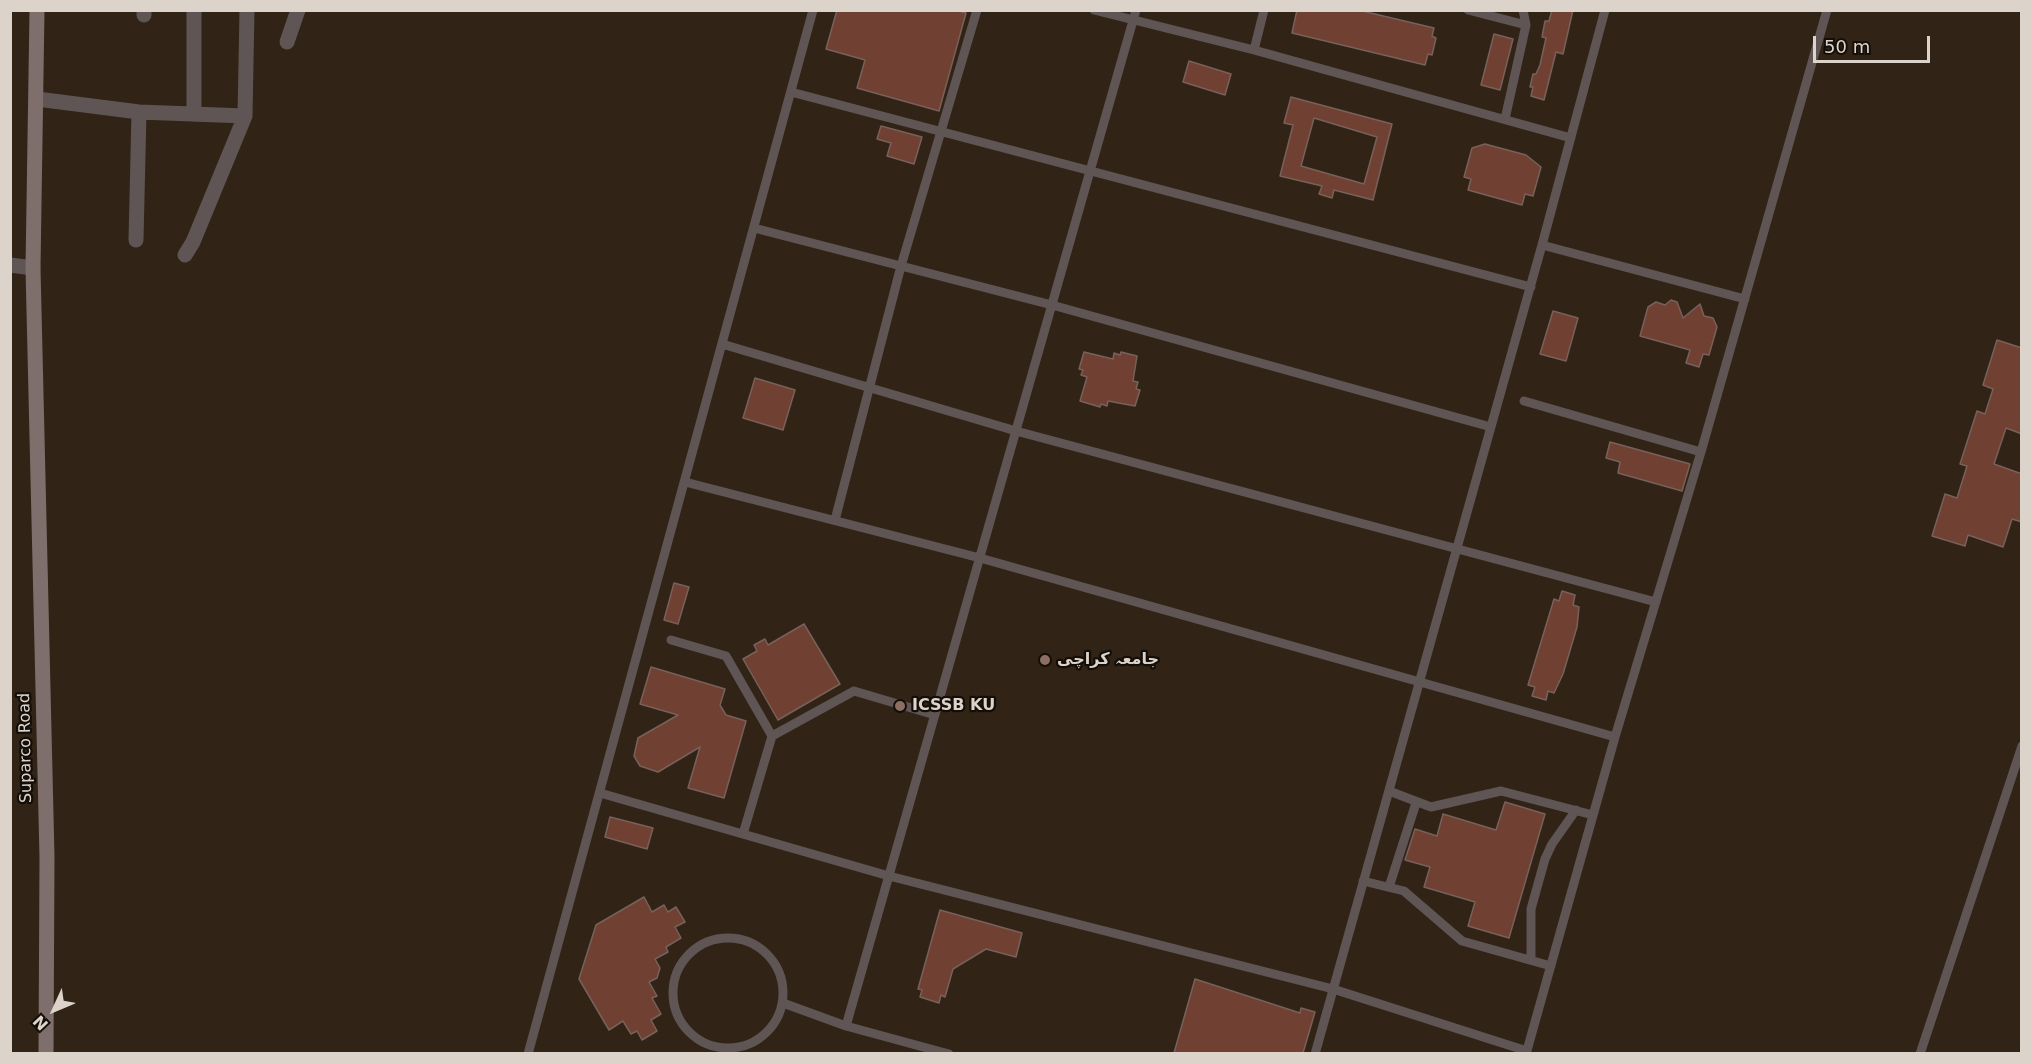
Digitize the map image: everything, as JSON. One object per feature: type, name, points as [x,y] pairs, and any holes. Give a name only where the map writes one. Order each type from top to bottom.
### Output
[{"type":"main road","name":"Suparco Road","points":[[37,10],[33,268],[47,857],[46,1053]]},
{"type":"street","points":[[194,10],[194,113]]},
{"type":"street","points":[[185,255],[193,242],[245,116],[247,10]]},
{"type":"street","points":[[287,42],[298,10]]},
{"type":"street","points":[[37,99],[139,112],[245,116]]},
{"type":"street","points":[[136,240],[139,112]]},
{"type":"street","points":[[10,265],[33,268]]},
{"type":"lane","points":[[528,1053],[813,10]]},
{"type":"lane","points":[[834,520],[901,266],[976,10]]},
{"type":"lane","points":[[1094,10],[1254,50],[1571,138]]},
{"type":"lane","points":[[846,1026],[1136,10]]},
{"type":"lane","points":[[1254,50],[1264,10]]},
{"type":"lane","points":[[1468,10],[1526,25]]},
{"type":"lane","points":[[1505,119],[1526,25],[1524,10]]},
{"type":"lane","points":[[1315,1053],[1531,287],[1605,10]]},
{"type":"lane","points":[[600,793],[889,876],[1333,989],[1526,1052],[1615,737],[1701,452],[1827,10]]},
{"type":"lane","points":[[791,92],[1091,169],[1531,287]]},
{"type":"lane","points":[[754,228],[1052,305],[1491,427]]},
{"type":"lane","points":[[1542,245],[1745,299]]},
{"type":"lane","points":[[722,344],[1016,431],[1458,547],[1656,602]]},
{"type":"lane","points":[[1524,401],[1701,452]]},
{"type":"lane","points":[[685,482],[980,558],[1615,737]]},
{"type":"lane","points":[[671,640],[726,656],[772,736]]},
{"type":"lane","points":[[743,834],[772,736],[854,691],[935,715]]},
{"type":"lane","points":[[1920,1053],[2022,746]]},
{"type":"lane","points":[[1389,791],[1431,807],[1501,791],[1593,815]]},
{"type":"lane","points":[[1389,888],[1416,803]]},
{"type":"lane","points":[[1531,960],[1531,909],[1545,859],[1552,844],[1576,810]]},
{"type":"lane","points":[[1363,881],[1404,891],[1462,940],[1551,966]]},
{"type":"lane","points":[[717,938],[744,940],[767,954],[781,976],[783,1003],[772,1028],[751,1044],[725,1049],[699,1041],[680,1022],[672,997],[676,970],[693,949],[717,938]]},
{"type":"lane","points":[[783,1003],[846,1026],[950,1053]]},
{"type":"building","points":[[837,10],[955,10],[966,13],[939,111],[857,88],[865,60],[826,49]]},
{"type":"building","points":[[1297,10],[1358,10],[1434,28],[1432,36],[1436,38],[1432,55],[1428,54],[1425,65],[1292,33]]},
{"type":"building","points":[[1552,10],[1573,10],[1563,54],[1556,52],[1544,100],[1531,96],[1533,87],[1530,87],[1533,74],[1536,74],[1540,65],[1546,38],[1542,37],[1545,21],[1549,21]]},
{"type":"building","points":[[1494,34],[1513,39],[1500,90],[1481,85]]},
{"type":"building","points":[[1189,61],[1231,74],[1225,95],[1183,82]]},
{"type":"building","points":[[1291,97],[1392,124],[1373,200],[1334,190],[1332,198],[1319,194],[1322,186],[1280,176],[1293,125],[1284,123]],"holes":[[[1314,118],[1377,137],[1364,184],[1301,166]]]},
{"type":"building","points":[[881,126],[922,137],[914,164],[887,156],[891,143],[877,139]]},
{"type":"building","points":[[1485,144],[1526,155],[1541,167],[1533,196],[1525,194],[1522,205],[1468,190],[1471,179],[1464,177],[1472,148]]},
{"type":"building","points":[[1671,300],[1677,302],[1683,318],[1700,304],[1704,316],[1713,318],[1717,327],[1709,355],[1703,354],[1699,367],[1686,363],[1690,350],[1640,336],[1648,307],[1656,302],[1665,305]]},
{"type":"building","points":[[1553,311],[1578,318],[1566,361],[1540,354]]},
{"type":"building","points":[[1997,340],[2022,348],[2022,434],[2006,428],[1994,464],[2022,474],[2022,522],[2012,519],[2003,547],[1968,535],[1965,546],[1932,536],[1945,494],[1957,498],[1967,466],[1960,464],[1977,411],[1985,414],[1993,389],[1983,385]]},
{"type":"building","points":[[1084,352],[1113,359],[1114,353],[1120,355],[1121,352],[1137,356],[1133,381],[1138,382],[1136,389],[1140,390],[1135,406],[1108,401],[1107,406],[1101,404],[1100,407],[1080,401],[1087,377],[1081,375],[1083,370],[1079,369]]},
{"type":"building","points":[[755,378],[795,390],[783,430],[743,418]]},
{"type":"building","points":[[1610,442],[1690,464],[1682,491],[1618,473],[1620,462],[1606,458]]},
{"type":"building","points":[[674,583],[689,587],[678,624],[664,620]]},
{"type":"building","points":[[1562,591],[1575,595],[1573,605],[1579,607],[1577,627],[1563,674],[1554,693],[1548,691],[1546,700],[1532,696],[1535,687],[1528,685],[1554,599],[1559,601]]},
{"type":"building","points":[[804,624],[840,684],[778,720],[743,659],[757,651],[754,645],[765,639],[768,645]]},
{"type":"building","points":[[651,667],[725,689],[720,705],[726,715],[746,721],[724,798],[688,788],[700,747],[658,772],[640,766],[634,756],[638,738],[678,715],[640,704]]},
{"type":"building","points":[[1505,802],[1545,814],[1509,938],[1468,926],[1475,902],[1424,887],[1430,867],[1405,860],[1415,829],[1437,836],[1443,814],[1496,830]]},
{"type":"building","points":[[610,817],[653,828],[647,849],[605,837]]},
{"type":"building","points":[[644,897],[652,912],[664,905],[668,912],[676,907],[685,922],[675,927],[681,938],[666,947],[668,952],[655,959],[660,968],[657,978],[649,982],[657,996],[652,998],[661,1014],[651,1020],[657,1031],[642,1040],[637,1031],[631,1034],[623,1021],[609,1030],[579,979],[596,925]]},
{"type":"building","points":[[940,910],[1022,933],[1016,957],[986,949],[953,969],[945,997],[941,995],[939,1003],[920,997],[922,990],[918,989]]},
{"type":"building","points":[[1195,979],[1300,1013],[1301,1008],[1315,1012],[1303,1053],[1174,1053]]},
{"type":"place","name":"جامعہ کراچی","points":[[1045,660]]},
{"type":"place","name":"ICSSB KU","points":[[900,706]]}]
